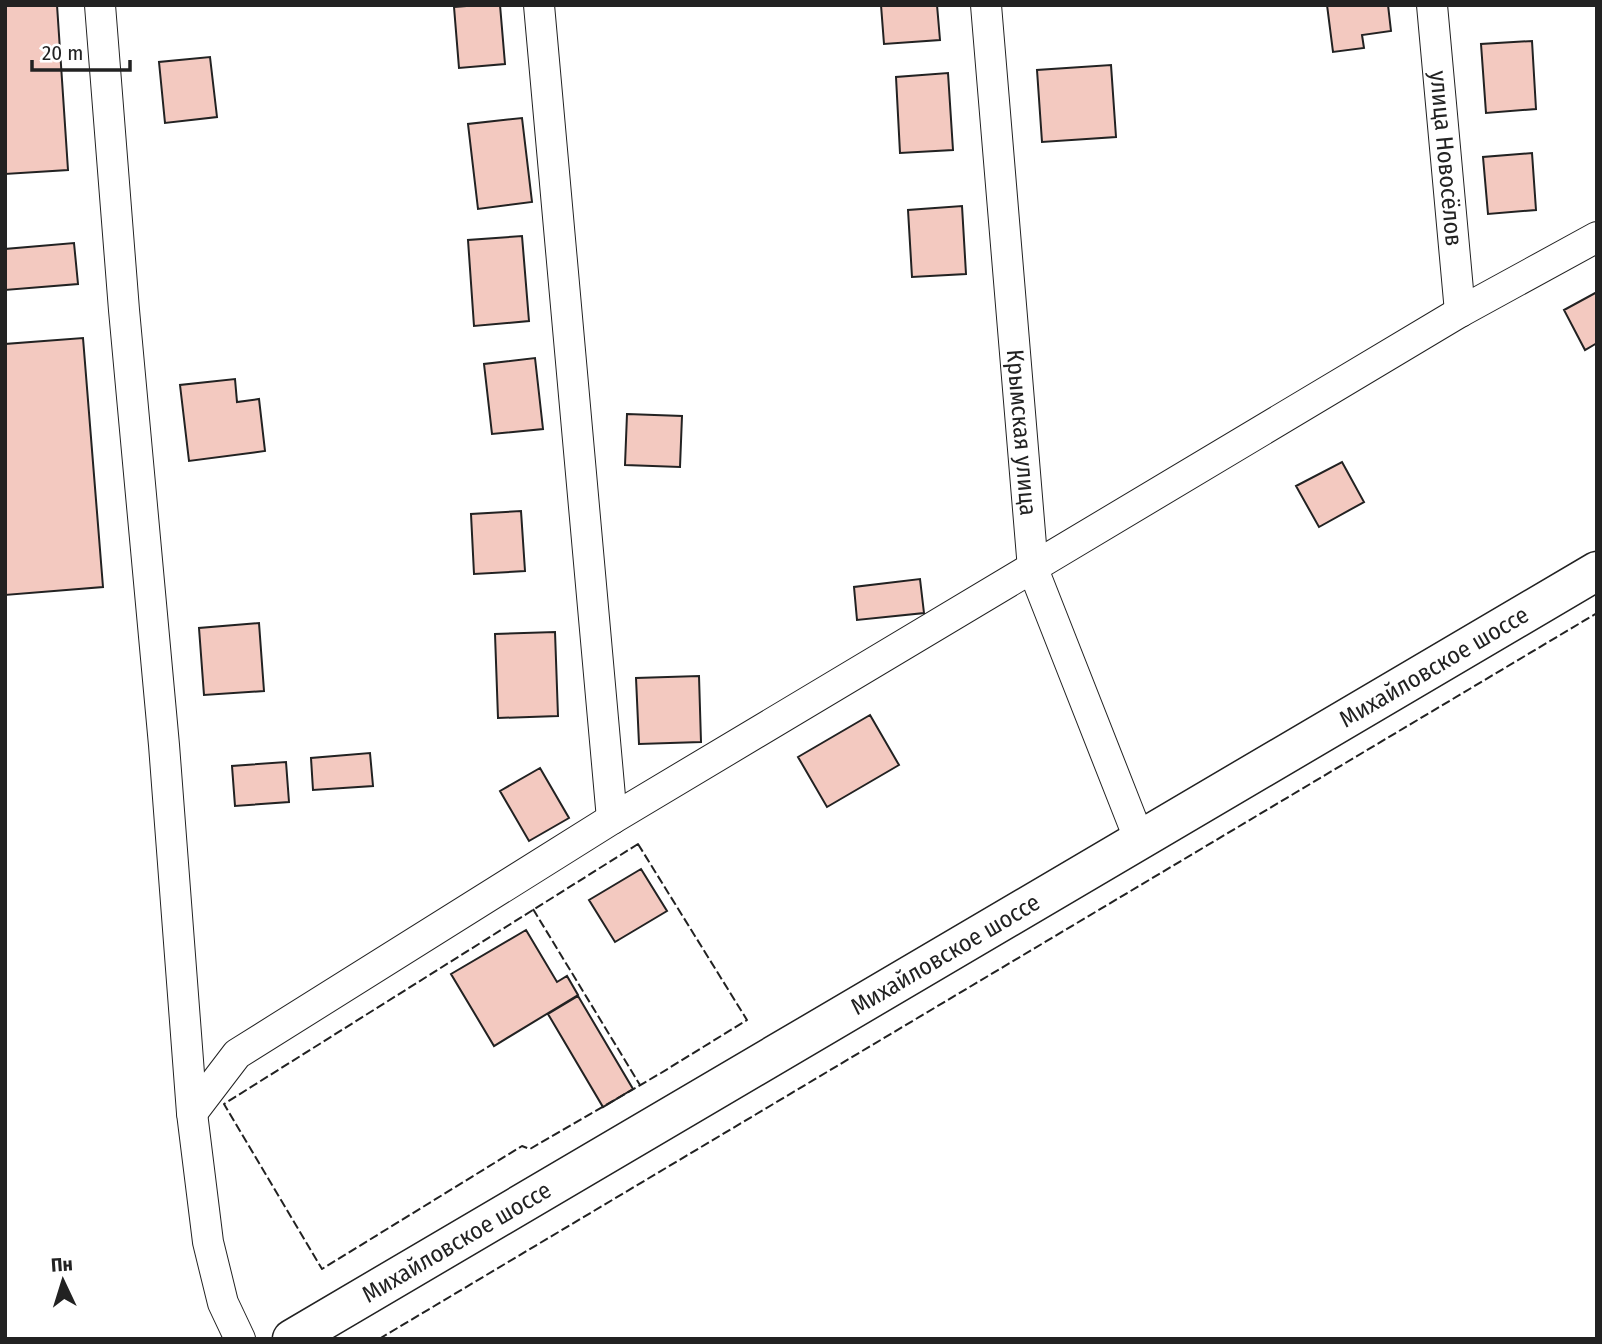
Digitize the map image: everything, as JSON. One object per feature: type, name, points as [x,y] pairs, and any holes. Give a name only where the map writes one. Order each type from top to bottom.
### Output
[{"type":"main road","name":"Михайловское шоссе","points":[[292,1339],[1597,571]]},
{"type":"street","points":[[100,5],[123,296],[164,745],[192,1113],[208,1242],[223,1303],[240,1339]]},
{"type":"street","points":[[539,5],[612,819]]},
{"type":"street","name":"Крымская улица","points":[[986,5],[1033,569],[1140,841]]},
{"type":"street","name":"улица Новосёлов","points":[[1432,5],[1460,312]]},
{"type":"street","points":[[192,1113],[237,1054],[612,819],[1460,312],[1597,237]]},
{"type":"building","points":[[5,5],[57,5],[68,170],[5,174]]},
{"type":"building","points":[[500,5],[505,64],[459,68],[454,7]]},
{"type":"building","points":[[881,5],[937,5],[940,40],[884,44]]},
{"type":"building","points":[[1327,5],[1388,5],[1391,31],[1362,35],[1364,48],[1333,52]]},
{"type":"building","points":[[1532,41],[1536,109],[1486,113],[1481,44]]},
{"type":"building","points":[[210,57],[217,117],[165,123],[159,62]]},
{"type":"building","points":[[1111,65],[1116,137],[1042,142],[1037,70]]},
{"type":"building","points":[[948,73],[953,150],[900,153],[896,77]]},
{"type":"building","points":[[522,118],[532,202],[478,209],[468,124]]},
{"type":"building","points":[[1532,153],[1536,210],[1488,214],[1483,157]]},
{"type":"building","points":[[962,206],[966,274],[912,277],[908,210]]},
{"type":"building","points":[[522,236],[529,321],[474,326],[468,240]]},
{"type":"building","points":[[74,243],[78,284],[5,290],[5,249]]},
{"type":"building","points":[[1597,292],[1597,343],[1585,350],[1564,310]]},
{"type":"building","points":[[83,338],[103,587],[5,595],[5,344]]},
{"type":"building","points":[[535,358],[543,429],[492,434],[484,364]]},
{"type":"building","points":[[235,379],[237,402],[259,399],[265,451],[189,461],[180,385]]},
{"type":"building","points":[[627,414],[682,416],[680,467],[625,465]]},
{"type":"building","points":[[1342,462],[1364,502],[1319,527],[1296,486]]},
{"type":"building","points":[[521,511],[525,571],[474,574],[471,514]]},
{"type":"building","points":[[920,579],[924,613],[857,620],[854,587]]},
{"type":"building","points":[[259,623],[264,691],[204,695],[199,628]]},
{"type":"building","points":[[555,632],[558,716],[498,718],[495,634]]},
{"type":"building","points":[[699,676],[701,742],[639,744],[636,678]]},
{"type":"building","points":[[870,715],[899,765],[827,807],[798,757]]},
{"type":"building","points":[[370,753],[373,786],[313,790],[311,758]]},
{"type":"building","points":[[286,762],[289,802],[235,806],[232,766]]},
{"type":"building","points":[[540,768],[569,818],[529,841],[500,791]]},
{"type":"building","points":[[641,869],[667,911],[615,942],[589,900]]},
{"type":"building","points":[[526,930],[557,982],[567,976],[578,995],[494,1046],[451,974]]},
{"type":"building","points":[[578,996],[633,1089],[603,1107],[548,1014]]},
{"type":"fence","points":[[379,1339],[1597,613]]},
{"type":"fence","points":[[638,844],[747,1020],[530,1149],[522,1146],[322,1269],[224,1104],[638,844]]},
{"type":"fence","points":[[533,909],[640,1085]]}]
